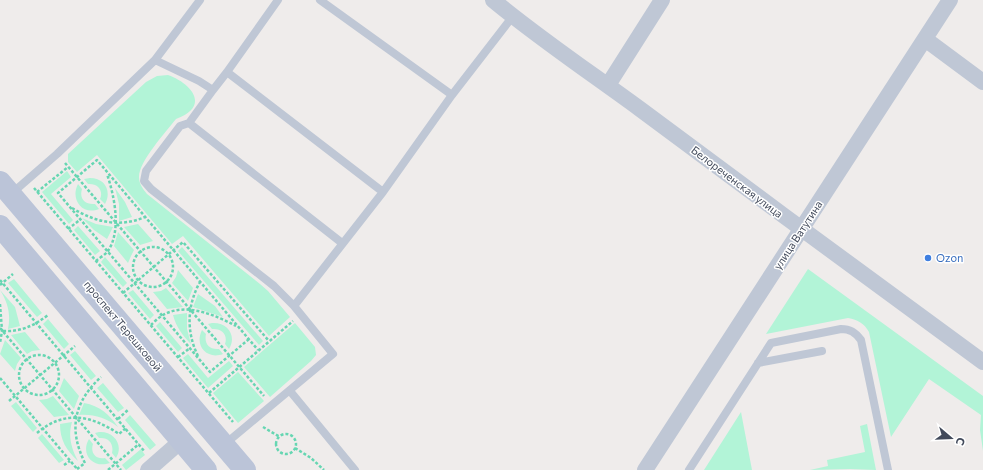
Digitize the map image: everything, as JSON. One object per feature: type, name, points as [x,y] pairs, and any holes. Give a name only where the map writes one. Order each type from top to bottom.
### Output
[{"type":"main road","name":"проспект Терешковой","points":[[5,188],[245,470]]},
{"type":"main road","points":[[0,226],[206,470]]},
{"type":"street","name":"Белореченская улица","points":[[493,0],[801,230],[983,362]]},
{"type":"street","points":[[608,85],[662,0]]},
{"type":"street","name":"улица Ватутина","points":[[645,470],[950,0]]},
{"type":"street","points":[[925,39],[983,82]]},
{"type":"street","points":[[148,470],[181,441]]},
{"type":"lane","points":[[5,188],[27,180],[57,154],[155,60],[200,0]]},
{"type":"lane","points":[[225,445],[333,354],[294,306],[274,286],[151,189],[144,180],[146,171],[180,126],[189,123],[278,0]]},
{"type":"lane","points":[[320,0],[452,95]]},
{"type":"lane","points":[[294,306],[383,192],[452,95],[513,16]]},
{"type":"lane","points":[[155,60],[199,81],[213,90]]},
{"type":"lane","points":[[227,72],[383,192]]},
{"type":"lane","points":[[189,123],[342,243]]},
{"type":"lane","points":[[689,470],[771,343],[840,329],[848,329],[856,333],[861,340],[888,470]]},
{"type":"lane","points":[[758,363],[822,351]]},
{"type":"lane","points":[[290,391],[355,470]]},
{"type":"path","points":[[57,154],[272,406]]},
{"type":"path","points":[[249,339],[210,372],[136,282],[58,193],[97,160],[107,171],[145,217],[239,327],[249,339],[258,350]]},
{"type":"path","points":[[36,192],[68,167]]},
{"type":"path","points":[[96,261],[108,251],[116,223],[115,203],[107,171]]},
{"type":"path","points":[[27,180],[241,431]]},
{"type":"path","points":[[69,206],[84,215],[105,222],[125,223],[136,221],[145,217]]},
{"type":"path","points":[[68,229],[81,219]]},
{"type":"path","points":[[123,293],[182,242],[269,341]]},
{"type":"path","points":[[156,246],[169,254],[173,267],[170,278],[166,282],[157,287],[151,287],[136,282],[132,263],[136,254],[144,248],[156,246]]},
{"type":"path","points":[[1,284],[13,274]]},
{"type":"path","points":[[0,280],[1,284],[37,323],[139,444],[108,470]]},
{"type":"path","points":[[200,282],[192,301],[189,323],[195,350],[200,360]]},
{"type":"path","points":[[0,304],[0,344]]},
{"type":"path","points":[[151,325],[162,315],[177,310],[190,310],[227,321],[239,327]]},
{"type":"path","points":[[209,393],[300,314]]},
{"type":"path","points":[[1,330],[12,331],[22,329],[37,323],[48,315]]},
{"type":"path","points":[[1,330],[121,470]]},
{"type":"path","points":[[9,401],[75,346]]},
{"type":"path","points":[[178,357],[190,348]]},
{"type":"path","points":[[36,354],[42,354],[48,356],[55,362],[59,369],[60,375],[59,380],[53,390],[48,393],[38,395],[32,394],[24,389],[21,385],[19,376],[20,366],[26,359],[36,354]]},
{"type":"path","points":[[0,378],[78,470],[85,463],[77,443],[76,418],[82,398],[91,386],[102,377]]},
{"type":"path","points":[[118,419],[129,409]]},
{"type":"path","points":[[37,433],[55,421],[64,418],[89,419],[100,423],[119,434],[126,428]]},
{"type":"path","points":[[253,422],[280,437]]},
{"type":"path","points":[[287,434],[291,435],[296,442],[295,448],[291,453],[287,454],[280,452],[276,446],[276,442],[280,437],[287,434]]},
{"type":"path","points":[[295,448],[311,458],[323,470]]},
{"type":"path","points":[[64,465],[70,461]]},
{"type":"green space","points":[[168,75],[185,84],[194,96],[195,102],[193,108],[186,114],[176,119],[148,155],[140,170],[140,184],[147,194],[268,291],[290,317],[269,336],[183,236],[172,244],[97,155],[77,172],[68,162],[68,154],[146,82],[157,76]]},
{"type":"green space","points":[[67,171],[71,177],[51,194],[73,220],[69,224],[42,192]]},
{"type":"green space","points":[[90,178],[100,180],[106,186],[108,194],[105,204],[100,199],[101,193],[99,188],[88,184],[84,179]]},
{"type":"green space","points":[[78,184],[82,189],[81,196],[84,201],[95,204],[99,209],[93,211],[87,210],[79,205],[76,195]]},
{"type":"green space","points":[[115,188],[125,202],[132,217],[119,221],[119,204]]},
{"type":"green space","points":[[82,218],[96,224],[113,227],[107,239],[94,230]]},
{"type":"green space","points":[[138,224],[153,241],[140,245],[124,227]]},
{"type":"green space","points":[[78,226],[100,251],[95,255],[74,230]]},
{"type":"green space","points":[[118,232],[134,250],[128,263],[114,246]]},
{"type":"green space","points":[[182,247],[263,341],[259,345],[178,251]]},
{"type":"green space","points":[[105,257],[127,283],[123,287],[101,262]]},
{"type":"green space","points":[[808,269],[983,396],[983,451],[980,430],[981,415],[929,379],[891,437],[869,332],[863,324],[858,321],[848,318],[766,334]]},
{"type":"green space","points":[[178,270],[193,288],[188,301],[172,283]]},
{"type":"green space","points":[[14,279],[42,313],[37,317],[8,283]]},
{"type":"green space","points":[[166,288],[183,307],[167,309],[153,292],[161,291]]},
{"type":"green space","points":[[0,290],[15,307],[20,326],[8,329],[8,309]]},
{"type":"green space","points":[[133,290],[154,315],[150,319],[128,293]]},
{"type":"green space","points":[[198,294],[215,306],[223,317],[193,307]]},
{"type":"green space","points":[[187,313],[187,329],[191,344],[180,331],[173,315]]},
{"type":"green space","points":[[48,319],[69,344],[64,349],[43,324]]},
{"type":"green space","points":[[160,322],[182,348],[178,352],[156,326]]},
{"type":"green space","points":[[212,323],[223,325],[230,331],[232,339],[229,349],[225,344],[225,335],[219,330],[212,329],[208,324]]},
{"type":"green space","points":[[295,323],[315,347],[316,355],[270,397],[244,367]]},
{"type":"green space","points":[[202,330],[206,334],[208,346],[219,349],[223,354],[212,355],[204,350],[200,341]]},
{"type":"green space","points":[[25,332],[40,350],[32,351],[27,354],[11,335]]},
{"type":"green space","points":[[5,340],[21,358],[15,371],[0,354]]},
{"type":"green space","points":[[75,351],[96,376],[91,380],[70,355]]},
{"type":"green space","points":[[188,354],[208,378],[229,361],[233,366],[208,388],[183,358]]},
{"type":"green space","points":[[238,372],[264,401],[238,423],[213,393]]},
{"type":"green space","points":[[64,378],[79,396],[74,409],[59,391]]},
{"type":"green space","points":[[103,383],[124,408],[118,412],[97,388]]},
{"type":"green space","points":[[53,396],[69,415],[54,417],[39,400],[47,399]]},
{"type":"green space","points":[[16,402],[37,428],[33,432],[11,406]]},
{"type":"green space","points":[[84,403],[95,406],[104,411],[118,427],[100,417],[79,415]]},
{"type":"green space","points":[[741,412],[752,470],[704,470]]},
{"type":"green space","points":[[130,415],[156,445],[150,450],[125,420]]},
{"type":"green space","points":[[72,422],[70,432],[71,442],[78,461],[64,444],[60,430],[60,424]]},
{"type":"green space","points":[[867,424],[876,470],[810,470],[828,466],[827,460],[865,452],[860,426]]},
{"type":"green space","points":[[99,432],[109,434],[116,440],[119,448],[116,458],[112,453],[110,442],[106,439],[99,438],[95,433]]},
{"type":"green space","points":[[42,434],[64,460],[59,463],[38,438]]},
{"type":"green space","points":[[89,439],[93,444],[92,450],[94,455],[99,458],[105,458],[110,463],[98,464],[90,459],[86,450]]},
{"type":"green space","points":[[141,449],[145,455],[126,470],[122,465]]},
{"type":"place","name":"Ozon","points":[[928,258]]}]
